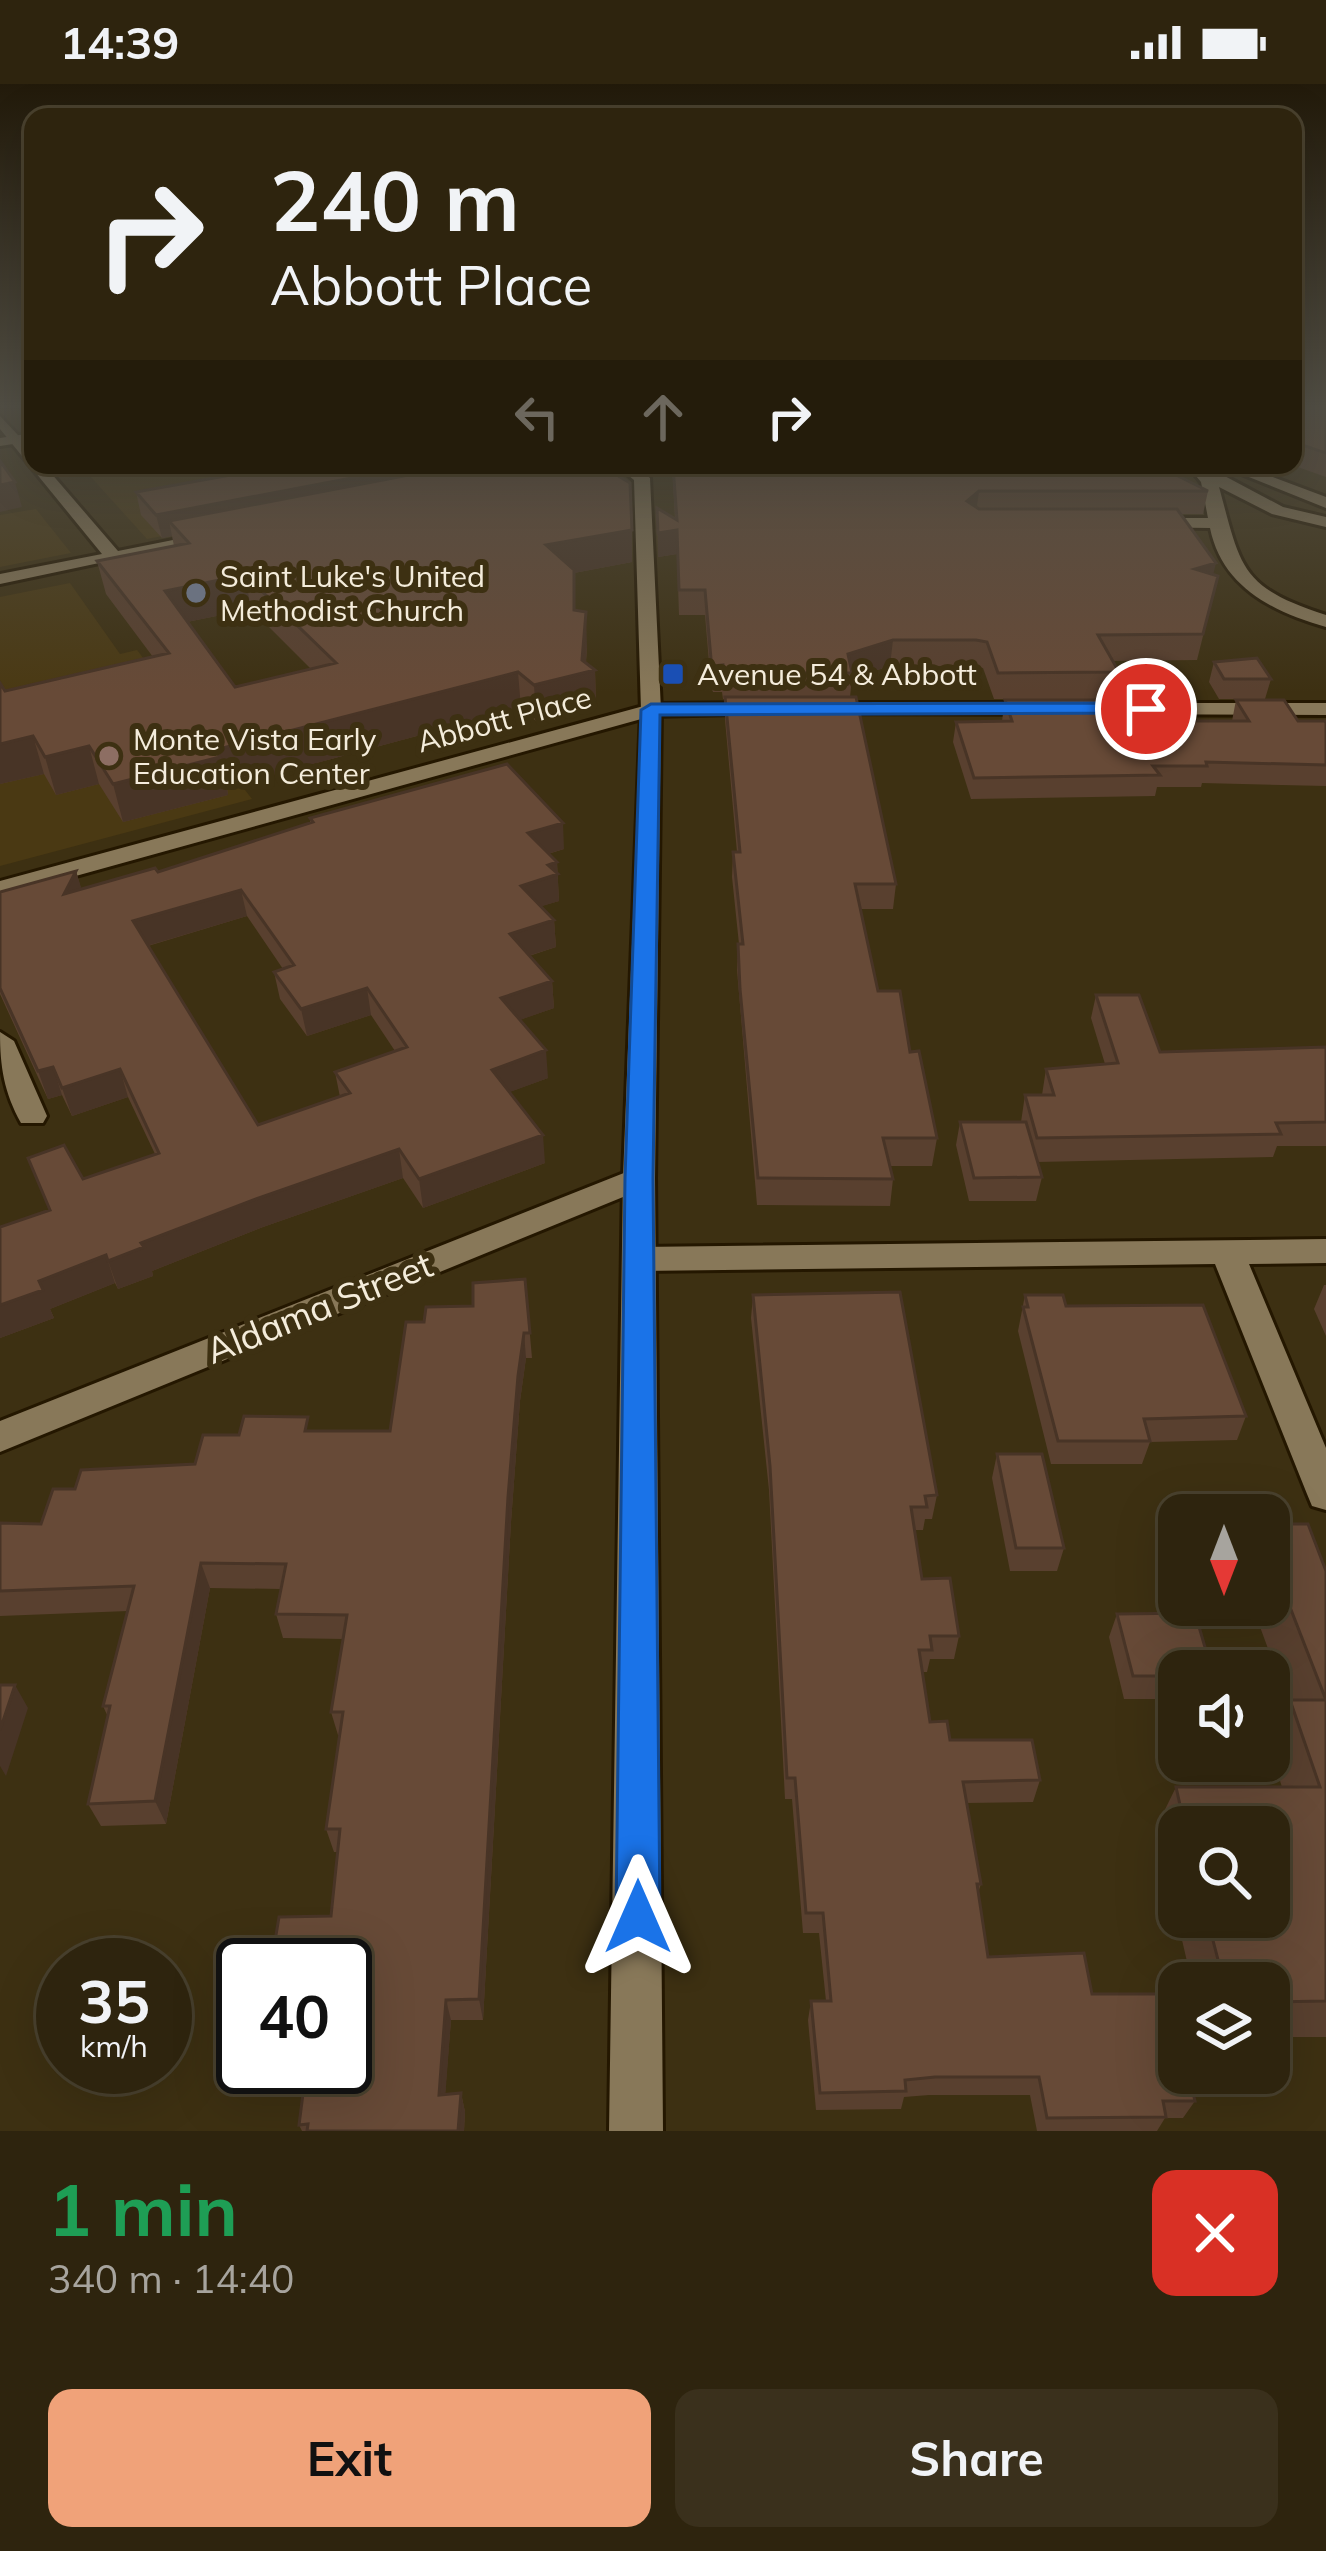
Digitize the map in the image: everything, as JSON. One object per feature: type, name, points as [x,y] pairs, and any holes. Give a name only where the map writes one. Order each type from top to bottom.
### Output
[{"type":"street","points":[[67,501],[114,557]]},
{"type":"street","points":[[637,2131],[639,1178],[651,710],[643,501]]},
{"type":"street","points":[[1215,501],[1226,559],[1249,588],[1326,621]]},
{"type":"street","points":[[1259,501],[1278,511],[1326,522]]},
{"type":"street","points":[[1130,523],[1217,523]]},
{"type":"street","points":[[0,579],[224,535]]},
{"type":"street","name":"Abbott Place","points":[[0,890],[651,710],[1326,709]]},
{"type":"street","points":[[0,1041],[32,1115]]},
{"type":"street","name":"Aldama Street","points":[[0,1437],[639,1178]]},
{"type":"street","points":[[640,1259],[1326,1251]]},
{"type":"street","points":[[1227,1252],[1326,1494]]},
{"type":"shaded area","points":[[112,501],[344,501],[147,539]]},
{"type":"shaded area","points":[[36,509],[71,553],[0,567],[0,515]]},
{"type":"shaded area","name":"Monte Vista Early Education Center","points":[[70,583],[120,654],[137,650],[252,799],[0,866],[0,597]]},
{"type":"building","points":[[143,501],[232,501],[156,515]]},
{"type":"building","points":[[276,501],[631,501],[632,530],[546,545],[574,570],[574,610],[586,612],[582,660],[595,670],[534,685],[518,672],[215,750],[220,757],[113,784],[89,746],[45,757],[33,736],[0,744],[0,683],[5,691],[169,653],[97,561],[189,543],[169,521]],"holes":[[[245,575],[336,663],[235,687],[165,591]]]},
{"type":"building","points":[[676,501],[968,501],[979,509],[1177,509],[1216,563],[1195,569],[1218,576],[1203,634],[1098,635],[1119,672],[998,673],[987,642],[893,640],[848,654],[852,673],[724,673],[723,665],[713,666],[711,659],[705,590],[679,590],[677,530],[658,533],[657,508],[677,520]]},
{"type":"building","points":[[1257,658],[1271,679],[1224,679],[1214,662]]},
{"type":"building","points":[[725,697],[856,697],[896,884],[855,884],[878,991],[900,991],[910,1052],[919,1051],[937,1138],[883,1138],[893,1179],[758,1178],[740,989],[738,944],[743,944],[733,852],[740,852]]},
{"type":"building","points":[[1005,700],[1128,700],[1140,721],[1249,721],[1236,700],[1284,700],[1298,721],[1325,721],[1326,765],[1206,762],[1207,766],[1153,766],[1160,775],[974,778],[956,722],[1012,721]]},
{"type":"building","points":[[507,764],[563,823],[528,833],[557,862],[548,865],[558,874],[521,886],[554,920],[510,934],[552,981],[501,998],[546,1050],[492,1070],[543,1135],[419,1179],[399,1149],[141,1243],[144,1247],[108,1261],[106,1255],[39,1281],[43,1290],[0,1305],[0,1227],[50,1210],[28,1158],[64,1145],[83,1179],[159,1153],[120,1069],[62,1088],[53,1067],[38,1071],[0,988],[0,892],[76,871],[64,894],[155,868],[158,872],[313,822],[310,818]],"holes":[[[241,890],[294,965],[274,972],[301,1009],[367,988],[407,1047],[335,1072],[350,1093],[258,1125],[133,921]]]},
{"type":"building","points":[[1096,995],[1139,995],[1160,1052],[1326,1047],[1326,1122],[1276,1123],[1281,1134],[1037,1138],[1025,1095],[1054,1095],[1046,1069],[1118,1063]]},
{"type":"building","points":[[960,1122],[1026,1122],[1042,1177],[974,1178]]},
{"type":"building","points":[[525,1279],[530,1333],[524,1333],[518,1376],[508,1497],[479,1999],[446,2000],[439,2095],[461,2093],[458,2131],[307,2131],[308,2124],[299,2125],[303,2094],[372,2094],[372,1938],[276,1938],[279,1917],[331,1916],[340,1829],[326,1829],[343,1712],[331,1712],[347,1615],[276,1614],[286,1564],[201,1563],[155,1801],[88,1804],[110,1706],[103,1706],[134,1586],[0,1591],[0,1523],[41,1524],[53,1489],[75,1489],[81,1470],[195,1464],[203,1435],[239,1435],[244,1416],[308,1417],[305,1431],[390,1431],[406,1322],[424,1322],[426,1307],[473,1306],[473,1283]]},
{"type":"building","points":[[900,1292],[937,1495],[925,1496],[927,1507],[911,1507],[922,1579],[950,1578],[959,1636],[930,1636],[932,1650],[919,1650],[930,1722],[947,1721],[950,1740],[1032,1740],[1040,1780],[963,1782],[988,1957],[1084,1953],[1092,1994],[1158,1994],[1158,2094],[1193,2094],[1195,2101],[1163,2101],[1166,2117],[1047,2118],[1039,2077],[935,2077],[905,2080],[906,2091],[820,2093],[811,2001],[831,2001],[823,1913],[806,1913],[795,1778],[787,1778],[770,1466],[753,1295]]},
{"type":"building","points":[[1025,1295],[1063,1295],[1066,1306],[1203,1305],[1246,1416],[1144,1419],[1150,1441],[1058,1441],[1023,1307],[1028,1307]]},
{"type":"building","points":[[997,1454],[1042,1454],[1064,1548],[1016,1548]]},
{"type":"building","points":[[1290,1524],[1308,1524],[1326,1571],[1326,1700],[1290,1607]]},
{"type":"building","points":[[1158,1613],[1158,1626],[1199,1626],[1206,1650],[1158,1650],[1158,1676],[1133,1676],[1117,1614]]},
{"type":"building","points":[[0,1685],[15,1685],[0,1730]]},
{"type":"building","points":[[1290,1700],[1326,1700],[1326,2001],[1290,2002],[1290,1962],[1219,1962],[1212,1938],[1290,1938],[1290,1806],[1180,1806],[1176,1787],[1320,1787]]},
{"type":"place","name":"Saint Luke's United Methodist Church","points":[[196,593]]},
{"type":"place","name":"Avenue 54 & Abbott","points":[[673,674]]},
{"type":"place","name":"Monte Vista Early Education Center","points":[[109,756]]},
{"type":"route","points":[[638,1917],[639,1178],[651,710],[1146,709]]}]
